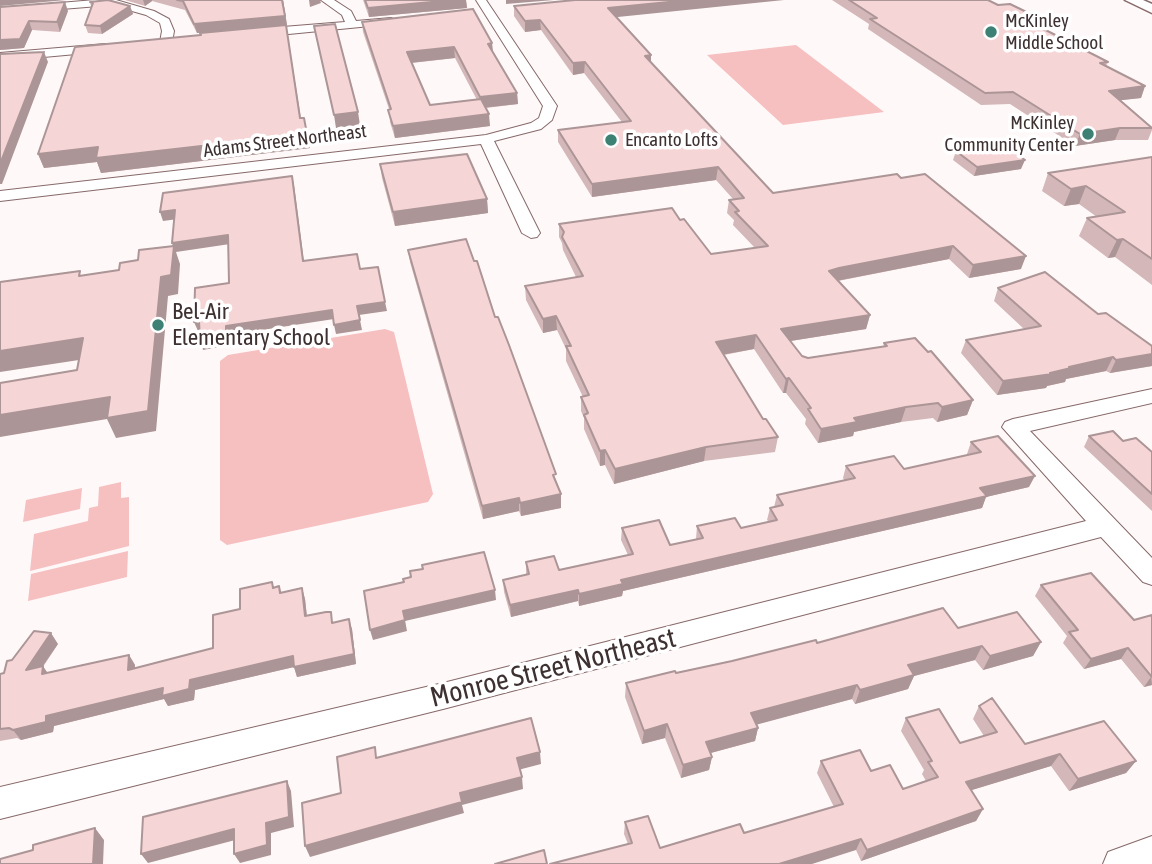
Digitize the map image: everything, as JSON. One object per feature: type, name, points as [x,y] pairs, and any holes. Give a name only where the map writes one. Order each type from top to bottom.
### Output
[{"type":"street","points":[[326,0],[347,13],[352,25]]},
{"type":"street","name":"Adams Street Northeast","points":[[0,196],[486,139],[522,130],[545,120],[550,106],[481,0]]},
{"type":"street","points":[[1132,0],[1152,9]]},
{"type":"street","points":[[0,11],[112,1],[150,13],[165,21],[167,31],[161,42],[180,40]]},
{"type":"street","points":[[249,34],[407,20]]},
{"type":"street","points":[[0,57],[121,46]]},
{"type":"street","points":[[486,139],[531,233]]},
{"type":"street","points":[[1152,396],[1013,427],[1152,575]]},
{"type":"street","name":"Monroe Street Northeast","points":[[0,803],[456,693],[1105,526]]},
{"type":"street","points":[[1120,864],[1152,853]]},
{"type":"shaded area","points":[[796,45],[884,112],[783,125],[707,55]]},
{"type":"shaded area","points":[[385,329],[394,332],[433,494],[428,502],[227,545],[220,540],[220,361],[228,355]]},
{"type":"shaded area","points":[[121,482],[121,498],[129,497],[129,546],[30,571],[34,534],[88,521],[89,508],[98,506],[99,487]]},
{"type":"shaded area","points":[[82,488],[80,509],[23,522],[26,500]]},
{"type":"shaded area","points":[[128,551],[127,577],[28,601],[31,574]]},
{"type":"building","points":[[108,0],[130,6],[100,26],[85,25],[93,3],[90,2]]},
{"type":"building","points":[[177,0],[282,0],[285,16],[194,24],[183,1]]},
{"type":"building","points":[[365,0],[453,0],[368,8]]},
{"type":"building","points":[[575,0],[689,0],[608,8],[651,55],[645,56],[773,193],[897,174],[901,178],[925,174],[1026,256],[973,265],[953,246],[839,268],[829,271],[870,315],[781,329],[802,356],[808,358],[887,346],[884,343],[915,338],[928,352],[931,351],[973,400],[942,407],[938,403],[906,407],[854,418],[857,422],[821,429],[808,409],[811,408],[789,378],[786,379],[756,335],[716,342],[763,419],[766,419],[778,437],[706,447],[615,469],[605,450],[600,451],[584,415],[588,413],[581,397],[589,395],[566,346],[571,346],[556,316],[543,319],[525,286],[583,276],[562,237],[564,232],[559,224],[672,208],[711,254],[768,246],[735,212],[739,211],[729,200],[744,198],[718,167],[592,184],[558,130],[631,121],[585,62],[573,63],[540,20],[525,21],[514,6]]},
{"type":"building","points":[[849,0],[988,0],[998,5],[1010,4],[1043,20],[1030,22],[1108,62],[1100,63],[1145,86],[1109,91],[1152,128],[1120,128],[1080,134],[1013,92],[985,93],[870,19],[877,18]]},
{"type":"building","points":[[65,2],[57,22],[29,21],[20,39],[0,40],[0,7]]},
{"type":"building","points":[[473,9],[492,43],[488,44],[517,93],[480,97],[454,47],[407,52],[430,105],[481,99],[489,114],[393,126],[388,110],[391,109],[362,22]]},
{"type":"building","points":[[335,24],[358,112],[334,115],[314,26]]},
{"type":"building","points":[[286,25],[300,118],[304,118],[307,134],[96,158],[98,147],[38,154],[75,47]]},
{"type":"building","points":[[44,52],[0,164],[0,54]]},
{"type":"building","points":[[1004,145],[1025,160],[977,167],[956,151]]},
{"type":"building","points":[[467,154],[487,199],[393,212],[380,164]]},
{"type":"building","points":[[1152,157],[1152,259],[1123,239],[1117,240],[1087,218],[1125,212],[1086,186],[1071,189],[1048,173]]},
{"type":"building","points":[[292,176],[303,261],[357,254],[360,269],[378,267],[385,302],[357,306],[360,320],[334,325],[332,310],[226,326],[226,336],[200,340],[199,321],[194,322],[195,288],[229,283],[228,235],[172,243],[175,210],[160,212],[163,193]]},
{"type":"building","points":[[466,239],[474,261],[477,261],[495,317],[498,317],[509,345],[561,494],[520,503],[519,498],[482,506],[408,250]]},
{"type":"building","points":[[174,246],[171,275],[161,277],[148,411],[107,418],[110,397],[0,415],[0,383],[77,370],[83,338],[0,351],[0,282],[80,271],[79,276],[119,270],[120,263],[138,260],[139,250]]},
{"type":"building","points":[[1045,272],[1098,314],[1106,313],[1152,346],[1152,354],[1116,360],[1113,357],[1050,373],[1052,374],[1003,381],[966,340],[1041,326],[998,288]]},
{"type":"building","points":[[1113,431],[1123,441],[1136,438],[1152,452],[1152,494],[1089,436]]},
{"type":"building","points":[[998,436],[1035,476],[980,488],[987,496],[621,580],[623,584],[579,594],[578,590],[510,605],[503,580],[529,574],[526,562],[554,556],[559,570],[633,554],[622,528],[659,520],[670,545],[703,538],[697,526],[735,518],[741,528],[777,520],[770,508],[783,505],[777,495],[855,478],[846,466],[894,456],[904,469],[981,452],[971,442]]},
{"type":"building","points":[[484,552],[495,590],[403,611],[405,620],[370,630],[364,591],[404,582],[403,579],[411,577],[410,571],[423,569],[422,565]]},
{"type":"building","points":[[1091,573],[1134,620],[1152,615],[1152,677],[1128,648],[1091,659],[1069,632],[1078,630],[1041,585]]},
{"type":"building","points":[[272,582],[273,588],[279,586],[280,593],[302,588],[305,616],[331,612],[332,623],[349,619],[354,654],[294,667],[293,656],[190,680],[189,689],[162,696],[163,688],[46,716],[46,722],[13,730],[0,729],[0,674],[4,673],[7,661],[12,660],[34,631],[51,633],[26,670],[43,666],[42,674],[129,655],[128,670],[213,648],[213,615],[240,609],[240,589]]},
{"type":"building","points":[[943,608],[958,628],[1017,612],[1041,642],[990,656],[982,646],[908,665],[914,675],[860,690],[857,685],[751,713],[758,728],[706,742],[712,757],[683,765],[667,724],[644,731],[626,683],[816,640],[817,643]]},
{"type":"building","points":[[992,698],[1025,744],[1104,721],[1136,761],[1078,779],[1060,754],[966,782],[983,809],[867,850],[861,839],[779,864],[550,864],[632,843],[625,822],[648,816],[660,848],[740,824],[744,833],[843,804],[821,761],[860,750],[871,771],[890,765],[903,789],[938,777],[928,762],[932,761],[906,718],[939,709],[960,743],[997,732],[979,706]]},
{"type":"building","points":[[531,718],[540,752],[517,758],[522,777],[460,793],[462,802],[305,846],[302,803],[341,793],[337,757],[375,747],[376,758]]},
{"type":"building","points":[[287,781],[289,817],[266,823],[267,845],[234,854],[234,829],[141,854],[143,817]]},
{"type":"building","points":[[95,828],[93,864],[0,864],[0,859],[33,850],[33,845]]},
{"type":"building","points":[[544,850],[547,864],[495,864]]},
{"type":"place","name":"McKinley Middle School","points":[[991,32]]},
{"type":"place","name":"McKinley Community Center","points":[[1088,134]]},
{"type":"place","name":"Encanto Lofts","points":[[611,140]]},
{"type":"place","name":"Bel-Air Elementary School","points":[[158,325]]}]
